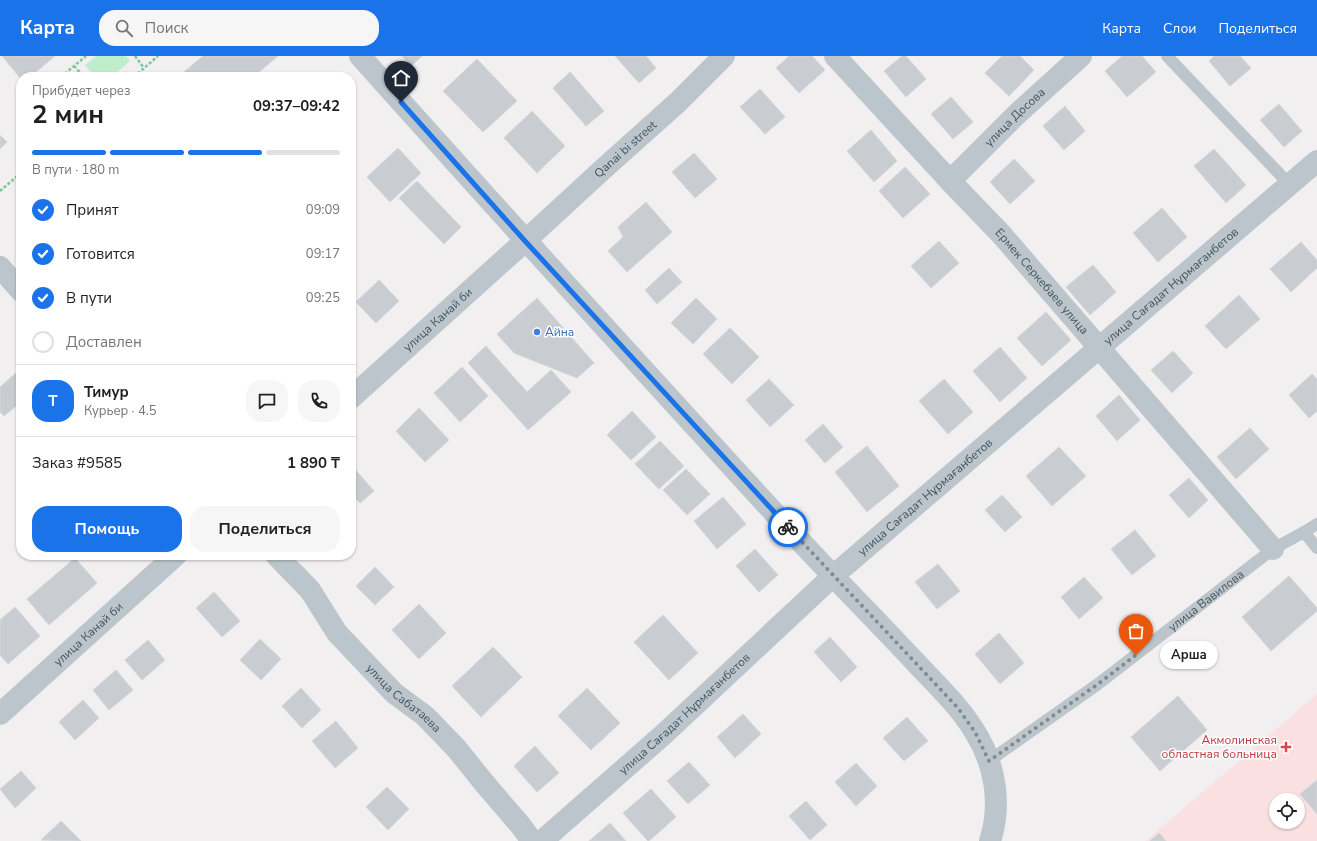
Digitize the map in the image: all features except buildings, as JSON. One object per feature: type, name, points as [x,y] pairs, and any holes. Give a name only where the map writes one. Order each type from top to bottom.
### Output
[{"type":"street","points":[[360,56],[525,241],[833,576],[958,708],[975,732],[989,761],[996,786],[993,832],[990,841]]},
{"type":"street","name":"Qanai bi street","points":[[525,241],[678,102],[724,56]]},
{"type":"street","name":"Ермек Серкебаев улица","points":[[835,56],[1001,234],[1273,549]]},
{"type":"street","name":"улица Досова","points":[[950,181],[1018,114],[1081,56]]},
{"type":"street","name":"улица Сағадат Нұрмағанбетов","points":[[542,841],[664,734],[833,576],[1317,161]]},
{"type":"street","name":"улица Канай би","points":[[356,393],[525,241]]},
{"type":"street","points":[[0,267],[16,285]]},
{"type":"street","name":"улица Канай би","points":[[0,714],[170,560]]},
{"type":"street","name":"улица Сабатаева","points":[[281,560],[310,590],[337,633],[394,693],[425,716],[456,748],[532,841]]},
{"type":"lane","points":[[1167,56],[1290,185]]},
{"type":"lane","name":"улица Вавилова","points":[[989,761],[1098,684],[1273,549],[1317,524]]},
{"type":"lane","points":[[1304,532],[1317,548]]},
{"type":"path","points":[[67,72],[86,56]]},
{"type":"path","points":[[135,56],[144,68]]},
{"type":"path","points":[[140,72],[158,56]]},
{"type":"path","points":[[74,66],[79,72]]},
{"type":"path","points":[[0,191],[16,177]]},
{"type":"shaded area","name":"Акмолинская областная больница","points":[[1317,694],[1317,841],[1146,841]]},
{"type":"green space","points":[[96,56],[126,56],[130,61],[118,72],[91,72],[85,65]]},
{"type":"way so far","points":[[788,527],[958,708],[975,732],[989,761],[1098,684],[1136,655]]},
{"type":"place","name":"Айна","points":[[537,332]]},
{"type":"place","name":"Арша","points":[[1136,655]]},
{"type":"place","name":"Акмолинская областная больница","points":[[1286,747]]},
{"type":"route","points":[[401,102],[525,241],[788,527]]}]
